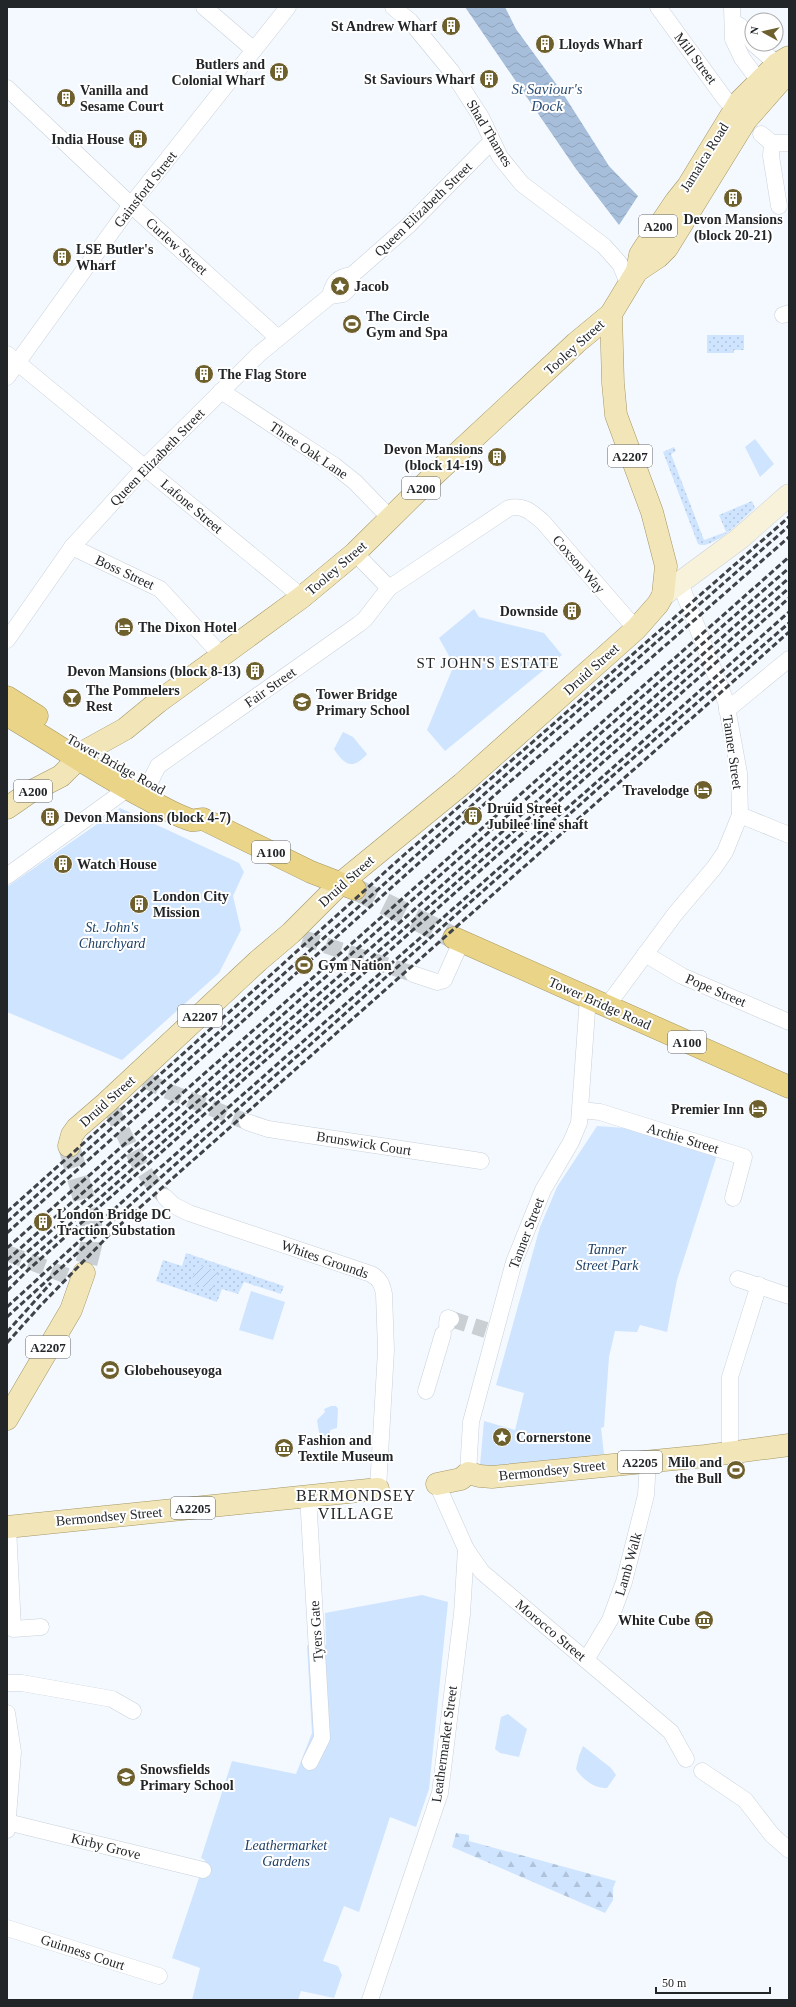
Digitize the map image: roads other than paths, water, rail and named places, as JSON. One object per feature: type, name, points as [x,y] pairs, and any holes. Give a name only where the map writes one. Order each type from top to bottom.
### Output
[{"type":"highway","name":"Tower Bridge Road","points":[[7,697],[127,789],[192,820],[201,819],[311,872],[348,886]]},
{"type":"highway","name":"Tower Bridge Road","points":[[7,715],[51,740],[82,755],[153,775],[198,809],[201,819]]},
{"type":"highway","name":"Tower Bridge Road","points":[[458,940],[789,1087]]},
{"type":"main road","name":"Jamaica Road","points":[[633,277],[643,250],[688,186],[754,126],[772,65]]},
{"type":"main road","name":"Tooley Street","points":[[7,808],[30,792],[61,776],[82,755],[125,729],[158,702],[302,597],[355,553],[390,518],[576,343],[611,314],[633,277]]},
{"type":"main road","name":"Tanner Street","points":[[611,314],[613,383],[616,415],[656,526],[672,589]]},
{"type":"main road","name":"A2207","points":[[636,628],[672,589]]},
{"type":"main road","name":"Druid Street","points":[[69,1146],[72,1135],[77,1128],[109,1106],[298,934],[348,886],[636,628]]},
{"type":"main road","name":"A2207","points":[[7,1419],[71,1310],[80,1278]]},
{"type":"main road","name":"Bermondsey Street","points":[[468,1473],[492,1477],[730,1453],[789,1445]]},
{"type":"main road","points":[[437,1484],[461,1479],[468,1473]]},
{"type":"main road","name":"Bermondsey Street","points":[[7,1527],[378,1489]]},
{"type":"street","points":[[204,7],[254,50]]},
{"type":"street","name":"Gainsford Street","points":[[7,377],[12,359],[131,205],[288,7]]},
{"type":"street","name":"Shad Thames","points":[[393,7],[410,21],[452,72],[481,117],[500,157],[522,184],[604,246],[633,277]]},
{"type":"street","name":"Mill Street","points":[[658,7],[722,94],[754,126]]},
{"type":"street","points":[[733,15],[744,31]]},
{"type":"street","points":[[733,15],[733,40],[742,58],[772,65]]},
{"type":"street","name":"Curlew Street","points":[[7,88],[131,205],[278,338]]},
{"type":"street","points":[[754,126],[789,143]]},
{"type":"street","points":[[754,126],[771,156],[779,206]]},
{"type":"street","name":"Queen Elizabeth Street","points":[[7,640],[72,547],[145,466],[259,354],[330,296],[343,294],[350,287],[352,275],[409,225],[492,141]]},
{"type":"street","name":"Lafone Street","points":[[12,359],[145,466],[302,597]]},
{"type":"street","name":"Three Oak Lane","points":[[221,391],[335,466],[355,482],[390,518]]},
{"type":"street","points":[[672,589],[739,539],[789,495]]},
{"type":"street","name":"Fair Street","points":[[153,775],[359,624],[365,619],[389,588],[509,508],[518,506]]},
{"type":"street","name":"Coxson Way","points":[[518,506],[527,508],[543,522],[636,628]]},
{"type":"street","name":"Boss Street","points":[[72,547],[160,589],[222,656]]},
{"type":"street","points":[[355,553],[389,588]]},
{"type":"street","name":"Tanner Street","points":[[607,1006],[675,914],[714,868],[725,852],[740,815],[739,773],[726,702],[672,589]]},
{"type":"street","points":[[727,710],[789,659]]},
{"type":"street","points":[[7,876],[127,789]]},
{"type":"street","points":[[740,815],[789,835]]},
{"type":"street","points":[[413,974],[437,982],[444,980],[458,940]]},
{"type":"street","name":"Pope Street","points":[[645,954],[682,976],[789,1022]]},
{"type":"street","name":"Tanner Street","points":[[468,1473],[471,1422],[491,1332],[514,1262],[543,1190],[576,1132],[581,1110],[588,998]]},
{"type":"street","name":"Archie Street","points":[[581,1110],[600,1112],[744,1157],[733,1198]]},
{"type":"street","name":"Brunswick Court","points":[[247,1122],[268,1129],[481,1161]]},
{"type":"street","name":"Whites Grounds","points":[[165,1197],[173,1205],[189,1213],[371,1274],[378,1278],[382,1285],[384,1294],[386,1350],[378,1489]]},
{"type":"street","points":[[738,1279],[789,1296]]},
{"type":"street","points":[[730,1453],[730,1377],[759,1285]]},
{"type":"street","points":[[426,1391],[447,1326]]},
{"type":"street","name":"Lamb Walk","points":[[586,1660],[610,1620],[624,1582],[646,1495],[648,1461]]},
{"type":"street","name":"Morocco Street","points":[[437,1484],[466,1549],[482,1572],[671,1732],[686,1759]]},
{"type":"street","name":"Tyers Gate","points":[[308,1496],[322,1738],[310,1762]]},
{"type":"street","points":[[7,1527],[13,1629],[40,1627]]},
{"type":"street","name":"Leathermarket Street","points":[[370,2000],[440,1793],[462,1614],[466,1549]]},
{"type":"street","points":[[7,1683],[22,1683],[112,1699],[133,1711]]},
{"type":"street","points":[[7,1712],[13,1752],[8,1825]]},
{"type":"street","points":[[702,1772],[745,1800],[772,1834],[789,1850]]},
{"type":"street","name":"Kirby Grove","points":[[8,1825],[203,1870]]},
{"type":"street","name":"Guinness Court","points":[[7,1928],[159,1976]]},
{"type":"water","name":"St Saviour's Dock","points":[[465,7],[505,7],[516,29],[562,92],[609,166],[638,196],[619,225],[576,169]]},
{"type":"tunnel","points":[[355,889],[454,938]]},
{"type":"tunnel","points":[[303,938],[413,974]]},
{"type":"tunnel","points":[[145,1080],[165,1090],[247,1122]]},
{"type":"tunnel","points":[[111,1109],[141,1166],[165,1197]]},
{"type":"tunnel","points":[[69,1146],[91,1224],[91,1245],[84,1273]]},
{"type":"tunnel","points":[[7,1253],[75,1279]]},
{"type":"tunnel","points":[[451,1319],[486,1330]]},
{"type":"railway","points":[[7,1212],[404,855],[789,517]]},
{"type":"railway","points":[[7,1222],[557,729],[789,526]]},
{"type":"railway","points":[[7,1233],[480,808],[789,537]]},
{"type":"railway","points":[[7,1248],[789,557]]},
{"type":"railway","points":[[7,1260],[789,568]]},
{"type":"railway","points":[[7,1270],[789,578]]},
{"type":"railway","points":[[7,1280],[789,588]]},
{"type":"railway","points":[[7,1291],[29,1269],[789,598]]},
{"type":"railway","points":[[7,1307],[144,1182],[789,612]]},
{"type":"railway","points":[[7,1317],[150,1187],[602,785],[789,623]]},
{"type":"railway","points":[[7,1343],[40,1306],[112,1232],[789,632]]},
{"type":"railway","points":[[7,1332],[51,1283]]},
{"type":"place","name":"St Andrew Wharf","points":[[451,26]]},
{"type":"place","name":"Lloyds Wharf","points":[[545,44]]},
{"type":"place","name":"Butlers and Colonial Wharf","points":[[279,72]]},
{"type":"place","name":"St Saviours Wharf","points":[[489,79]]},
{"type":"place","name":"Vanilla and Sesame Court","points":[[66,98]]},
{"type":"place","name":"India House","points":[[138,139]]},
{"type":"place","name":"Devon Mansions (block 20-21)","points":[[733,198]]},
{"type":"place","name":"LSE Butler's Wharf","points":[[62,257]]},
{"type":"place","name":"Jacob","points":[[340,286]]},
{"type":"place","name":"The Circle Gym and Spa","points":[[352,324]]},
{"type":"place","name":"The Flag Store","points":[[204,374]]},
{"type":"place","name":"Devon Mansions (block 14-19)","points":[[497,457]]},
{"type":"place","name":"Downside","points":[[572,611]]},
{"type":"place","name":"The Dixon Hotel","points":[[124,627]]},
{"type":"place","name":"Devon Mansions (block 8-13)","points":[[255,671]]},
{"type":"place","name":"The Pommelers Rest","points":[[72,698]]},
{"type":"place","name":"Tower Bridge Primary School","points":[[302,702]]},
{"type":"place","name":"Travelodge","points":[[703,790]]},
{"type":"place","name":"Druid Street Jubilee line shaft","points":[[473,816]]},
{"type":"place","name":"Devon Mansions (block 4-7)","points":[[50,817]]},
{"type":"place","name":"Watch House","points":[[63,864]]},
{"type":"place","name":"London City Mission","points":[[139,904]]},
{"type":"place","name":"Gym Nation","points":[[304,965]]},
{"type":"place","name":"Premier Inn","points":[[758,1109]]},
{"type":"place","name":"London Bridge DC Traction Substation","points":[[43,1222]]},
{"type":"place","name":"Globehouseyoga","points":[[110,1370]]},
{"type":"place","name":"Cornerstone","points":[[502,1437]]},
{"type":"place","name":"Fashion and Textile Museum","points":[[284,1448]]},
{"type":"place","name":"Milo and the Bull","points":[[736,1470]]},
{"type":"place","name":"White Cube","points":[[704,1620]]},
{"type":"place","name":"Snowsfields Primary School","points":[[126,1777]]},
{"type":"district","name":"ST JOHN'S ESTATE","points":[[488,663]]},
{"type":"district","name":"BERMONDSEY VILLAGE","points":[[356,1504]]},
{"type":"park label","name":"St. John's Churchyard","points":[[112,936]]},
{"type":"park label","name":"Tanner Street Park","points":[[607,1258]]},
{"type":"park label","name":"Leathermarket Gardens","points":[[286,1854]]}]
